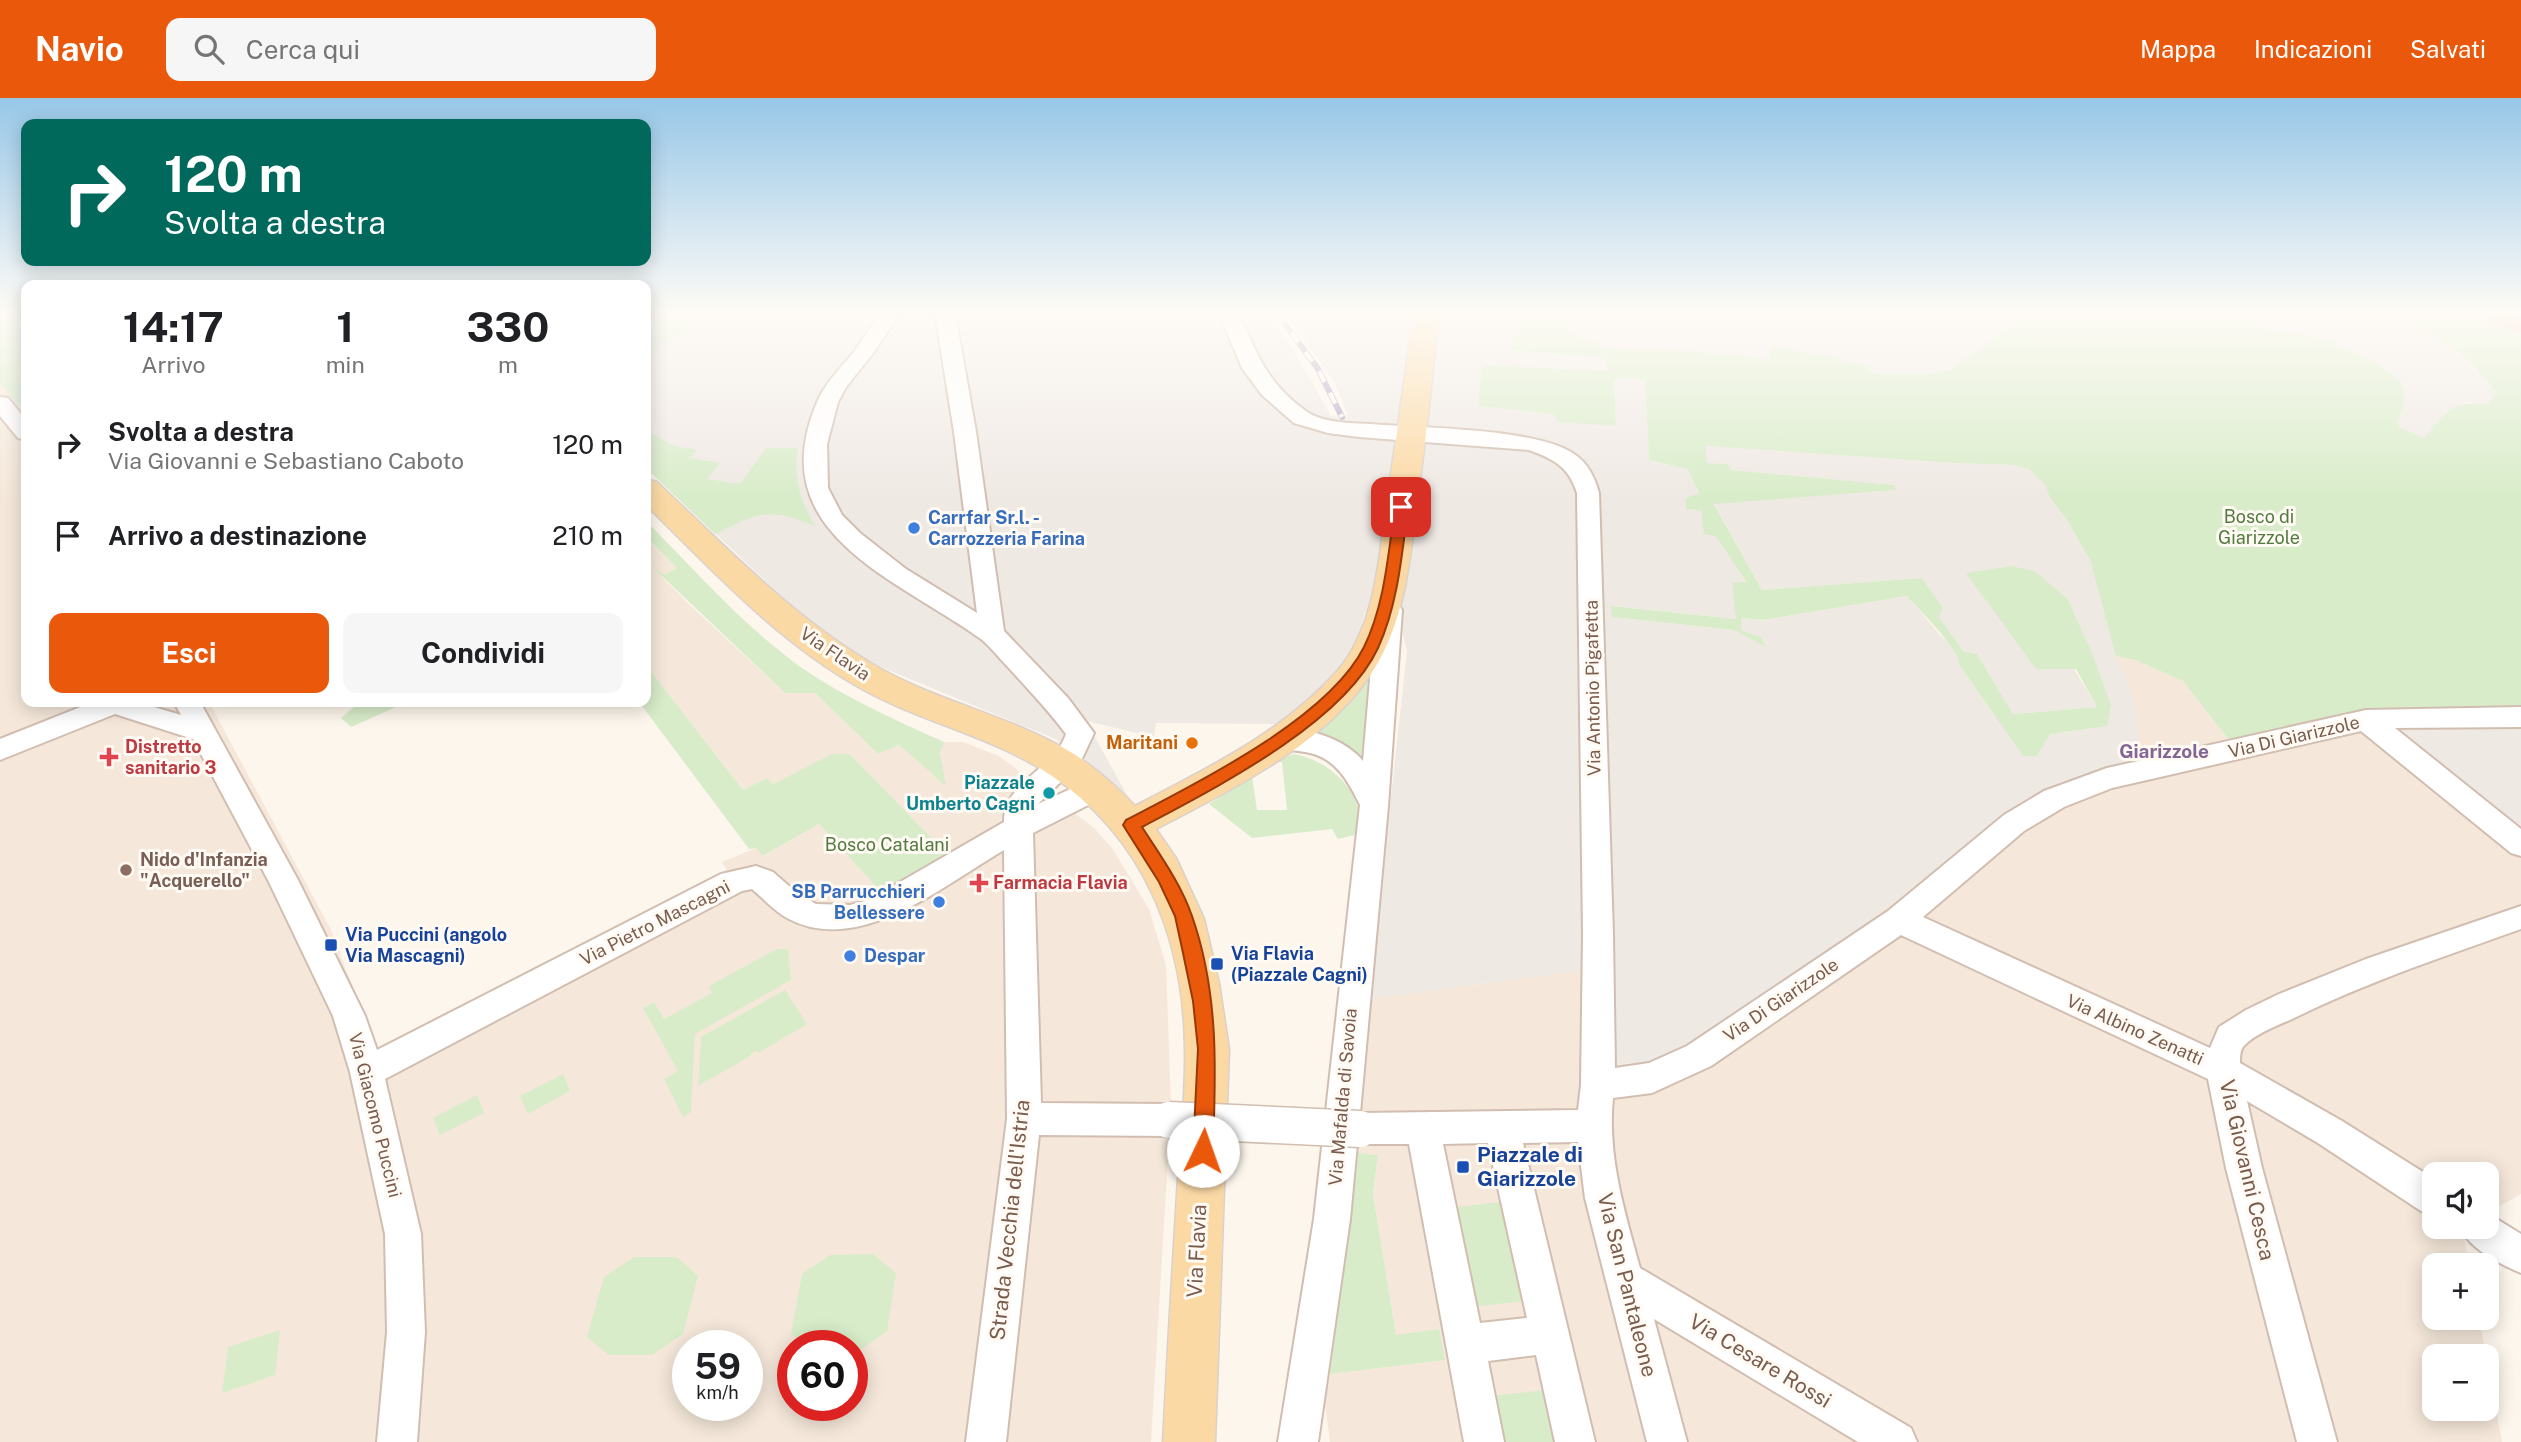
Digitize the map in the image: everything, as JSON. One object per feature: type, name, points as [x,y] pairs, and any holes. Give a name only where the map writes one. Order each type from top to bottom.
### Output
[{"type":"main road","points":[[1061,764],[1094,789],[1131,825],[1182,798],[1280,739],[1321,707],[1350,678],[1370,649],[1391,584],[1419,376]]},
{"type":"main road","name":"Via Flavia","points":[[651,493],[785,619],[823,649],[874,680],[1014,740],[1061,764]]},
{"type":"main road","name":"Via Flavia","points":[[1131,825],[1167,879],[1183,916],[1202,1001],[1207,1049],[1189,1442]]},
{"type":"street","points":[[845,376],[833,391],[821,420],[813,456],[821,499],[851,540],[992,634],[1059,705],[1080,733],[1075,751],[1023,800],[1017,830]]},
{"type":"street","points":[[954,376],[992,634]]},
{"type":"street","name":"Via Antonio Pigafetta","points":[[1258,376],[1269,391],[1302,418],[1328,426],[1532,443],[1576,463],[1585,479],[1588,494],[1596,845],[1598,1085]]},
{"type":"street","points":[[0,403],[21,427]]},
{"type":"street","name":"Via Mafalda di Savoia","points":[[1298,1442],[1332,1219],[1374,806],[1391,584]]},
{"type":"street","points":[[938,600],[986,587]]},
{"type":"street","points":[[0,750],[106,707]]},
{"type":"street","points":[[128,707],[202,732]]},
{"type":"street","name":"Via Giacomo Puccini","points":[[190,707],[300,914],[349,1016],[367,1072],[403,1234],[406,1332],[397,1442]]},
{"type":"street","name":"Via Di Giarizzole","points":[[1598,1085],[1652,1078],[1699,1056],[1899,920],[2014,823],[2054,799],[2107,779],[2366,720],[2521,717]]},
{"type":"street","points":[[2366,720],[2521,845]]},
{"type":"street","points":[[1280,739],[1322,745],[1345,758],[1359,773],[1374,806]]},
{"type":"street","points":[[1017,830],[1062,803],[1094,789]]},
{"type":"street","name":"Via Pietro Mascagni","points":[[367,1072],[732,882],[753,877],[761,880],[789,906],[810,916],[831,920],[853,918],[879,909],[1017,830]]},
{"type":"street","name":"Strada Vecchia dell'Istria","points":[[986,1442],[1024,1119],[1017,830]]},
{"type":"street","name":"Via Giovanni Cesca","points":[[2317,1442],[2244,1168],[2223,1070],[2224,1053],[2231,1037],[2257,1020],[2377,968],[2518,917]]},
{"type":"street","name":"Via Albino Zenatti","points":[[1899,920],[2223,1070],[2330,1132],[2422,1191]]},
{"type":"street","points":[[1024,1119],[1169,1120],[1360,1129],[1593,1126],[1598,1085]]},
{"type":"street","name":"Via San Pantaleone","points":[[1593,1126],[1603,1198],[1668,1442]]},
{"type":"street","points":[[1502,1127],[1575,1442]]},
{"type":"street","points":[[1423,1128],[1484,1442]]},
{"type":"street","points":[[2496,1239],[2521,1255]]},
{"type":"street","name":"Via Cesare Rossi","points":[[1623,1279],[1765,1366],[1897,1442]]},
{"type":"street","points":[[1465,1343],[1550,1334]]},
{"type":"shaded area","points":[[651,376],[1308,376],[1331,416],[1342,417],[1348,415],[1330,376],[1481,376],[1478,406],[1554,414],[1616,426],[1614,378],[1645,379],[1649,460],[1687,469],[1699,493],[1701,510],[1746,583],[1736,619],[1612,606],[1612,617],[1734,630],[1765,646],[1761,637],[1741,630],[1741,618],[1763,620],[1907,596],[1952,645],[1959,657],[1960,666],[1995,716],[2037,756],[2050,734],[2107,725],[2067,598],[2035,571],[2012,566],[2097,707],[2013,714],[1977,654],[1963,651],[1938,616],[1943,607],[1922,578],[1762,590],[1714,503],[1896,490],[1894,485],[1730,470],[1728,464],[1707,463],[1706,446],[2013,465],[2029,469],[2047,486],[2049,496],[2067,520],[2090,560],[2117,656],[2135,704],[2141,758],[2043,797],[1992,825],[1843,942],[1709,1034],[1653,1064],[1588,1063],[1583,970],[1369,999],[1407,651],[1398,615],[1365,612],[1359,635],[1338,668],[1309,700],[1279,724],[1156,723],[1154,737],[1086,721],[1127,795],[1084,758],[1055,739],[886,669],[852,652],[813,626],[651,473]]},
{"type":"shaded area","points":[[2373,376],[2483,376],[2496,393],[2489,404],[2466,402],[2446,412],[2424,438],[2397,426],[2405,400]]},
{"type":"shaded area","points":[[0,383],[21,408],[21,707],[212,707],[331,930],[378,1054],[728,873],[722,862],[756,848],[764,856],[819,824],[881,892],[946,853],[850,754],[832,754],[773,784],[767,778],[743,790],[651,671],[651,566],[785,693],[815,693],[878,754],[899,745],[945,785],[940,753],[944,742],[963,742],[999,756],[1094,828],[1112,848],[1149,909],[1166,965],[1171,1107],[1151,1442],[0,1442]]},
{"type":"shaded area","points":[[651,543],[677,568],[664,575],[651,565]]},
{"type":"shaded area","points":[[2116,656],[2135,660],[2183,681],[2232,744],[2358,713],[2521,839],[2521,1194],[2499,1206],[2499,1162],[2422,1162],[2422,1239],[2464,1239],[2467,1253],[2422,1253],[2422,1330],[2481,1330],[2484,1344],[2422,1344],[2422,1421],[2498,1421],[2502,1442],[1330,1442],[1325,1403],[1330,1374],[1445,1360],[1396,1335],[1373,1194],[1378,1155],[1358,1153],[1369,999],[1583,970],[1588,1063],[1653,1064],[1951,858],[1992,825],[2043,797],[2120,667]]},
{"type":"shaded area","points":[[2521,712],[2521,831],[2370,713]]},
{"type":"green space","points":[[0,376],[21,376],[21,408],[0,383]]},
{"type":"green space","name":"Bosco di Giarizzole","points":[[1481,376],[2393,376],[2400,381],[2405,400],[2397,426],[2424,438],[2451,409],[2466,404],[2488,404],[2496,392],[2483,376],[2521,376],[2521,712],[2232,744],[2183,681],[2135,660],[2116,656],[2090,560],[2067,520],[2049,496],[2046,486],[2029,469],[2013,465],[1706,446],[1707,463],[1728,464],[1731,470],[1894,485],[1896,490],[1714,504],[1762,590],[1922,578],[1943,607],[1939,617],[1963,651],[1977,654],[2013,714],[2097,707],[2076,669],[2036,669],[1966,573],[2012,566],[2035,571],[2067,598],[2092,653],[2111,705],[2107,726],[2050,734],[2037,756],[2023,756],[1960,666],[1953,649],[1907,596],[1763,620],[1741,618],[1741,630],[1761,637],[1766,647],[1734,630],[1612,617],[1611,606],[1736,619],[1732,583],[1746,582],[1716,536],[1704,534],[1701,510],[1686,509],[1686,498],[1699,493],[1687,469],[1649,460],[1645,379],[1614,378],[1616,426],[1558,422],[1554,414],[1478,406]]},
{"type":"green space","points":[[651,433],[674,446],[697,450],[690,458],[720,463],[707,479],[740,484],[766,448],[798,448],[796,469],[799,488],[815,526],[775,514],[754,517],[715,534],[651,473]]},
{"type":"green space","points":[[651,526],[740,617],[802,668],[853,699],[944,742],[940,753],[946,786],[899,745],[878,754],[815,693],[785,693],[651,565],[664,575],[677,568],[651,542]]},
{"type":"green space","points":[[1376,665],[1363,760],[1350,749],[1311,733]]},
{"type":"green space","name":"Bosco Catalani","points":[[651,671],[743,790],[767,778],[773,784],[832,754],[850,754],[946,853],[881,892],[819,824],[763,856],[756,848],[749,849],[643,707],[651,707]]},
{"type":"green space","points":[[354,707],[396,707],[351,727],[341,718]]},
{"type":"green space","points":[[1294,754],[1324,766],[1348,788],[1358,811],[1355,835],[1338,839],[1332,829],[1252,838],[1209,804],[1252,776],[1257,810],[1287,810],[1282,762],[1272,762]]},
{"type":"green space","points":[[777,949],[788,949],[791,980],[695,1034],[691,1112],[683,1117],[664,1079],[678,1071],[643,1008],[654,1002],[664,1019],[712,993],[709,986]]},
{"type":"green space","points":[[785,990],[807,1024],[760,1052],[755,1051],[698,1086],[701,1037]]},
{"type":"green space","points":[[563,1074],[570,1091],[528,1114],[520,1096]]},
{"type":"green space","points":[[477,1095],[484,1113],[440,1135],[433,1118]]},
{"type":"green space","points":[[1358,1153],[1378,1155],[1373,1194],[1396,1335],[1439,1329],[1445,1360],[1330,1374]]},
{"type":"green space","points":[[1507,1201],[1532,1300],[1472,1307],[1450,1208]]},
{"type":"green space","points":[[873,1254],[896,1273],[887,1331],[868,1345],[868,1330],[792,1330],[802,1274],[830,1255]]},
{"type":"green space","points":[[634,1257],[677,1257],[698,1276],[684,1330],[672,1330],[672,1341],[652,1355],[609,1355],[587,1337],[604,1277]]},
{"type":"green space","points":[[280,1330],[275,1375],[222,1393],[228,1347]]},
{"type":"green space","points":[[1546,1390],[1558,1442],[1501,1442],[1491,1396]]},
{"type":"railway","points":[[1321,376],[1342,417]]},
{"type":"place","name":"Carrfar Sr.l. - Carrozzeria Farina","points":[[914,528]]},
{"type":"place","name":"Maritani","points":[[1192,743]]},
{"type":"place","name":"Distretto sanitario 3","points":[[109,757]]},
{"type":"place","name":"Piazzale Umberto Cagni","points":[[1049,793]]},
{"type":"place","name":"Nido d'Infanzia \"Acquerello\"","points":[[126,870]]},
{"type":"place","name":"Farmacia Flavia","points":[[979,883]]},
{"type":"place","name":"SB Parrucchieri Bellessere","points":[[939,902]]},
{"type":"place","name":"Via Puccini (angolo Via Mascagni)","points":[[331,945]]},
{"type":"place","name":"Despar","points":[[850,956]]},
{"type":"place","name":"Via Flavia (Piazzale Cagni)","points":[[1217,964]]},
{"type":"place","name":"Piazzale di Giarizzole","points":[[1463,1167]]},
{"type":"district","name":"Giarizzole","points":[[2164,751]]},
{"type":"route","points":[[1203,1151],[1207,1049],[1202,1001],[1192,953],[1183,916],[1167,879],[1131,825],[1182,798],[1280,739],[1321,707],[1350,678],[1370,649],[1381,620],[1391,584],[1401,507]]}]
